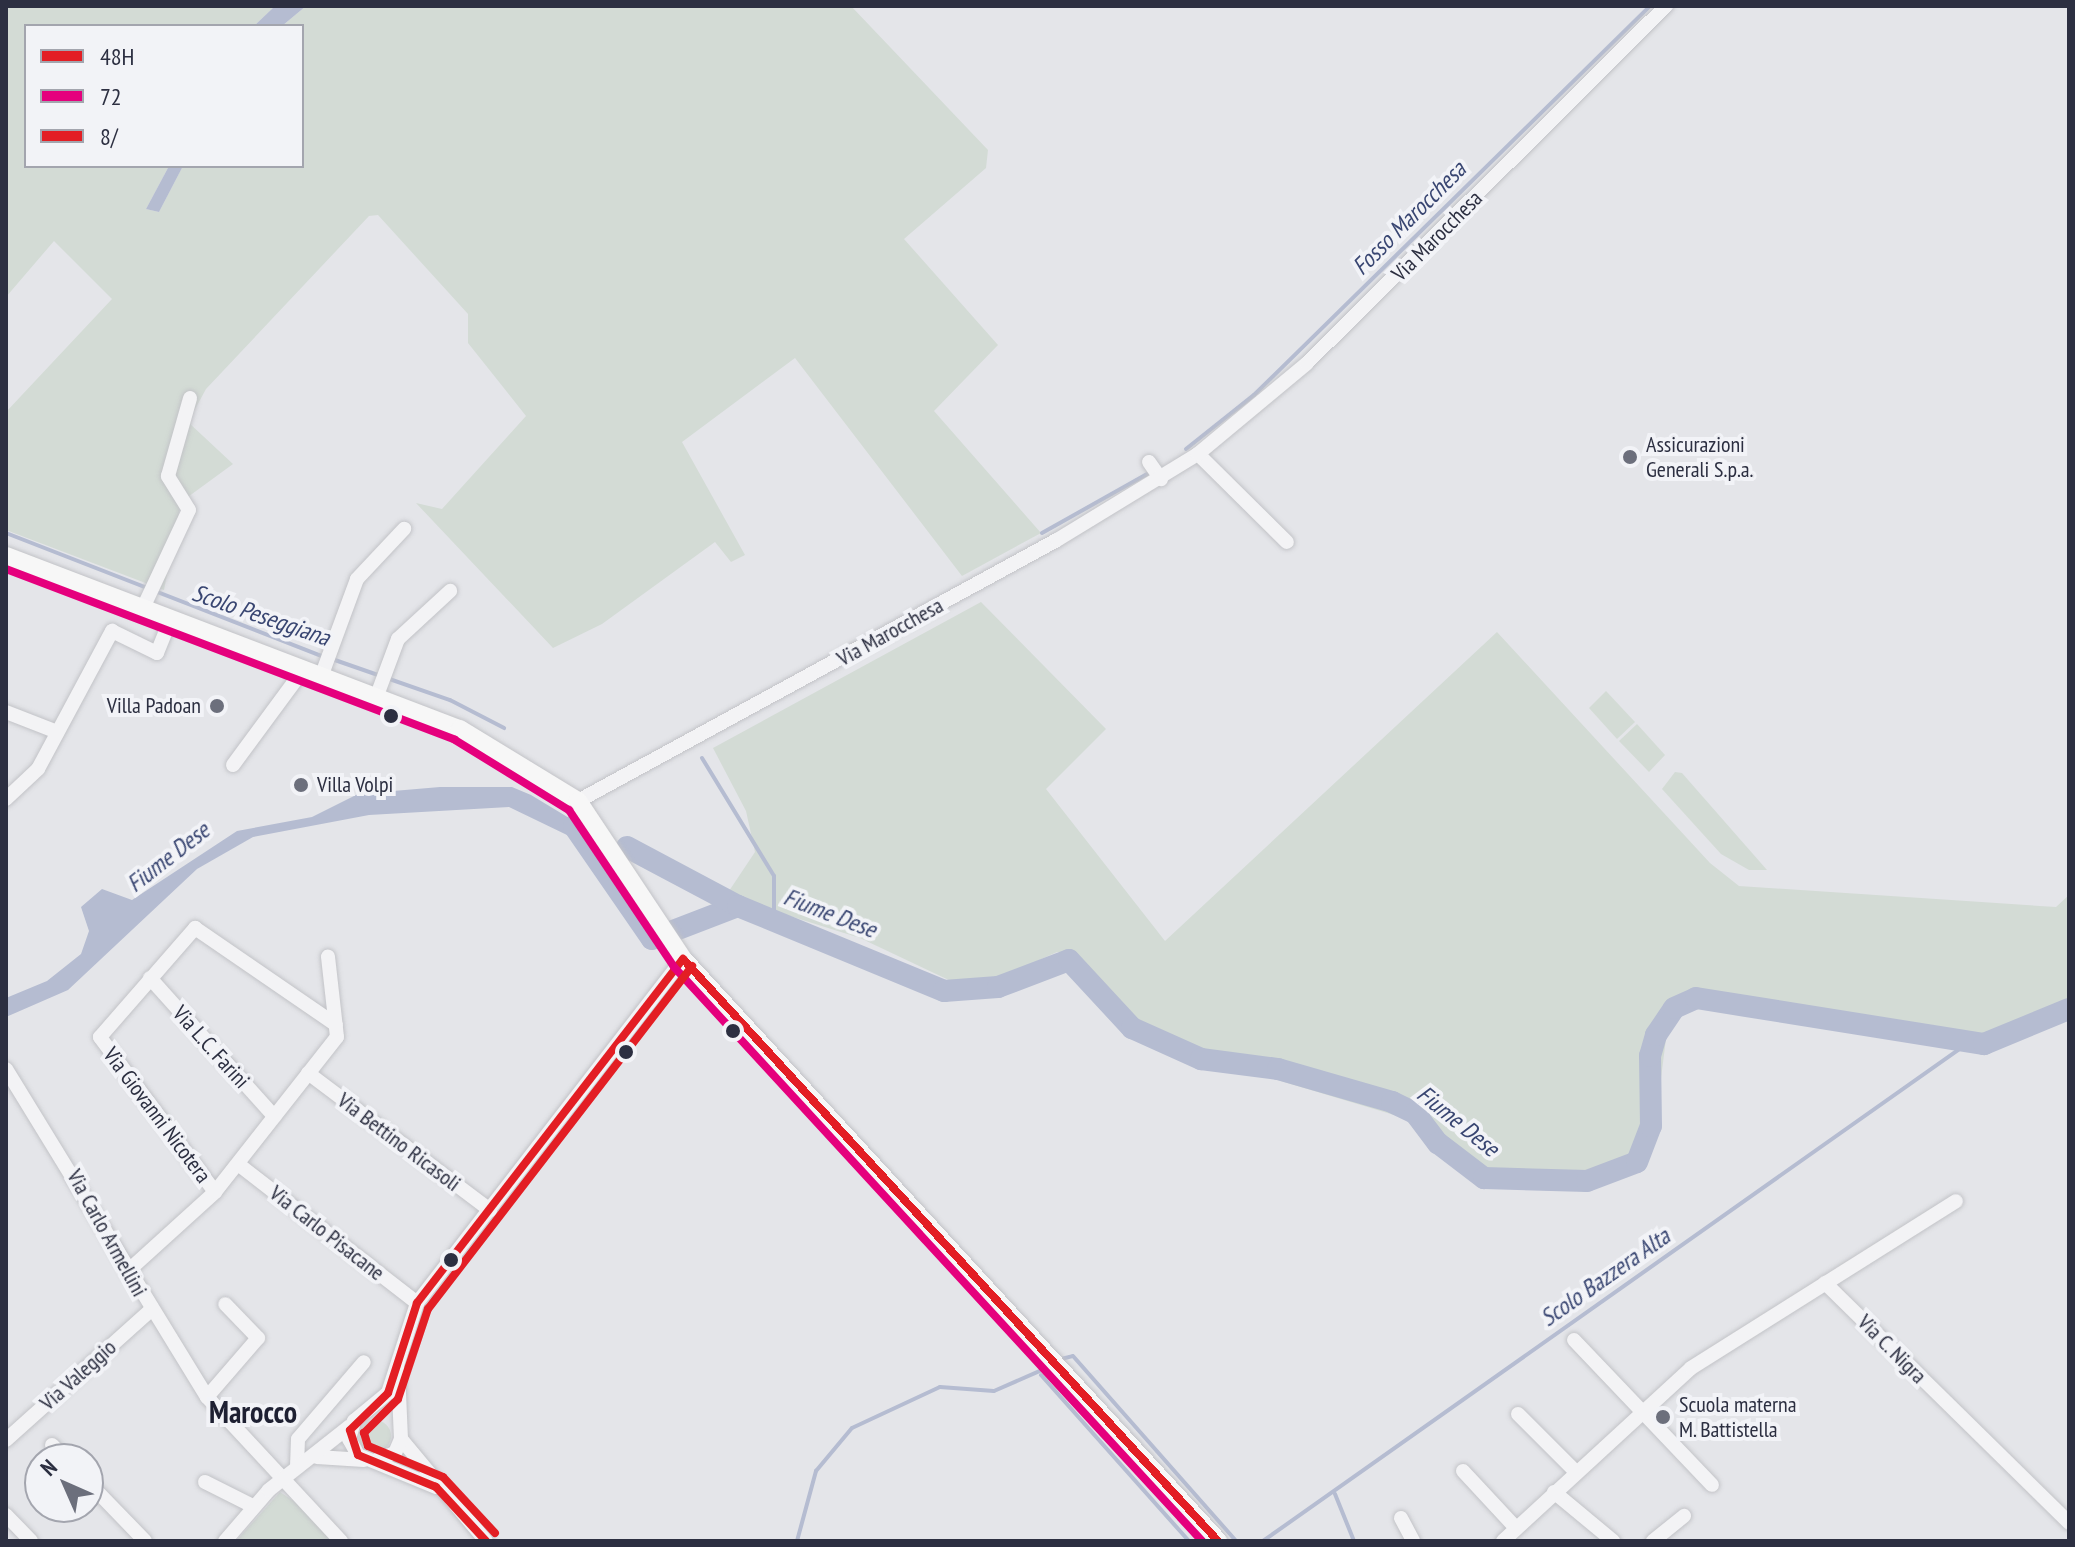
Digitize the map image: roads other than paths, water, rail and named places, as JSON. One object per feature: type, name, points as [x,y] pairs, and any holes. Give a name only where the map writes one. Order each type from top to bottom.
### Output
[{"type":"main road","points":[[6,556],[149,597],[169,625],[303,670],[326,664],[382,684],[504,751],[578,801],[662,932],[683,959],[1218,1541]]},
{"type":"street","name":"Via Marocchesa","points":[[578,801],[1161,479],[1198,454],[1306,364],[1666,6]]},
{"type":"street","points":[[149,597],[189,510],[168,476],[190,398]]},
{"type":"street","points":[[1198,454],[1287,542]]},
{"type":"street","points":[[1149,462],[1161,479]]},
{"type":"street","points":[[326,664],[357,579],[404,529]]},
{"type":"street","points":[[382,684],[398,639],[450,591]]},
{"type":"street","points":[[6,799],[38,769],[55,731],[112,631],[157,653],[169,625]]},
{"type":"street","points":[[233,765],[303,670]]},
{"type":"street","points":[[6,712],[55,731]]},
{"type":"street","points":[[150,978],[195,928],[336,1025]]},
{"type":"street","points":[[128,1271],[215,1192],[337,1037],[328,957]]},
{"type":"street","points":[[225,1541],[253,1506],[282,1478],[317,1457],[388,1393],[417,1303],[683,959]]},
{"type":"street","name":"Via Giovanni Nicotera","points":[[150,978],[100,1037],[215,1192]]},
{"type":"street","name":"Via L.C. Farini","points":[[150,978],[274,1116]]},
{"type":"street","name":"Via Carlo Armellini","points":[[6,1069],[88,1193],[128,1271],[207,1397],[341,1541]]},
{"type":"street","name":"Via Bettino Ricasoli","points":[[308,1073],[490,1210]]},
{"type":"street","name":"Via Carlo Pisacane","points":[[238,1164],[417,1303]]},
{"type":"street","points":[[1503,1541],[1691,1368],[1956,1201]]},
{"type":"street","name":"Via C. Nigra","points":[[1825,1283],[2069,1523]]},
{"type":"street","points":[[207,1397],[258,1338],[225,1304]]},
{"type":"street","name":"Via Valeggio","points":[[6,1440],[151,1310]]},
{"type":"street","points":[[1574,1340],[1712,1485]]},
{"type":"street","points":[[297,1467],[298,1439],[364,1362]]},
{"type":"street","points":[[317,1457],[370,1461],[389,1458],[401,1435],[397,1363]]},
{"type":"street","points":[[1518,1414],[1576,1472]]},
{"type":"street","points":[[360,1416],[392,1415],[401,1435],[436,1487],[486,1541]]},
{"type":"street","points":[[360,1416],[349,1439],[370,1461],[436,1487]]},
{"type":"street","points":[[1463,1471],[1516,1528]]},
{"type":"street","points":[[205,1482],[253,1506]]},
{"type":"street","points":[[1554,1492],[1613,1541]]},
{"type":"street","points":[[104,1499],[145,1541]]},
{"type":"street","points":[[6,1515],[31,1541]]},
{"type":"street","points":[[1653,1541],[1684,1516]]},
{"type":"street","points":[[1401,1518],[1413,1541]]},
{"type":"water","points":[[275,6],[306,6],[284,24],[256,24]]},
{"type":"water","points":[[168,168],[182,168],[159,212],[146,209]]},
{"type":"water","points":[[440,787],[512,787],[579,824],[596,849],[509,807],[369,815],[253,837],[197,869],[68,990],[6,1017],[6,998],[47,981],[81,954],[89,931],[81,907],[102,889],[132,900],[237,831],[312,817],[358,794]]},
{"type":"waterway","name":"Fosso Marocchesa","points":[[1186,449],[1254,395],[1650,6]]},
{"type":"waterway","name":"Fosso Marocchesa","points":[[1042,533],[1147,474]]},
{"type":"waterway","name":"Scolo Peseggiana","points":[[6,533],[324,657]]},
{"type":"waterway","name":"Scolo Peseggiana","points":[[332,659],[450,700],[504,728]]},
{"type":"waterway","name":"Scolo Peseggiana","points":[[702,758],[774,876],[774,916]]},
{"type":"waterway","name":"Fiume Dese","points":[[574,826],[652,939],[738,906]]},
{"type":"waterway","name":"Fiume Dese","points":[[627,847],[738,906],[944,991],[998,987],[1069,960],[1132,1028],[1201,1059],[1278,1069],[1392,1102],[1415,1113],[1438,1143],[1484,1178],[1587,1181],[1637,1162],[1651,1126],[1650,1056],[1656,1035],[1674,1008],[1696,998],[1984,1044],[2069,1009]]},
{"type":"waterway","name":"Scolo Bazzera Alta","points":[[1263,1541],[1968,1043]]},
{"type":"waterway","name":"Scolo Bazzera Alta","points":[[1057,1360],[1073,1356],[1236,1541]]},
{"type":"waterway","name":"Scolo Bazzera Alta","points":[[797,1541],[816,1471],[852,1428],[940,1387],[994,1391],[1051,1366]]},
{"type":"waterway","points":[[1041,1375],[1189,1541]]},
{"type":"waterway","points":[[1335,1494],[1354,1541]]},
{"type":"place","name":"Assicurazioni Generali S.p.a.","points":[[1630,457]]},
{"type":"place","name":"Villa Padoan","points":[[217,706]]},
{"type":"place","name":"Villa Volpi","points":[[301,785]]},
{"type":"place","name":"Scuola materna M. Battistella","points":[[1663,1417]]},
{"type":"district","name":"Marocco","points":[[253,1412]]}]
